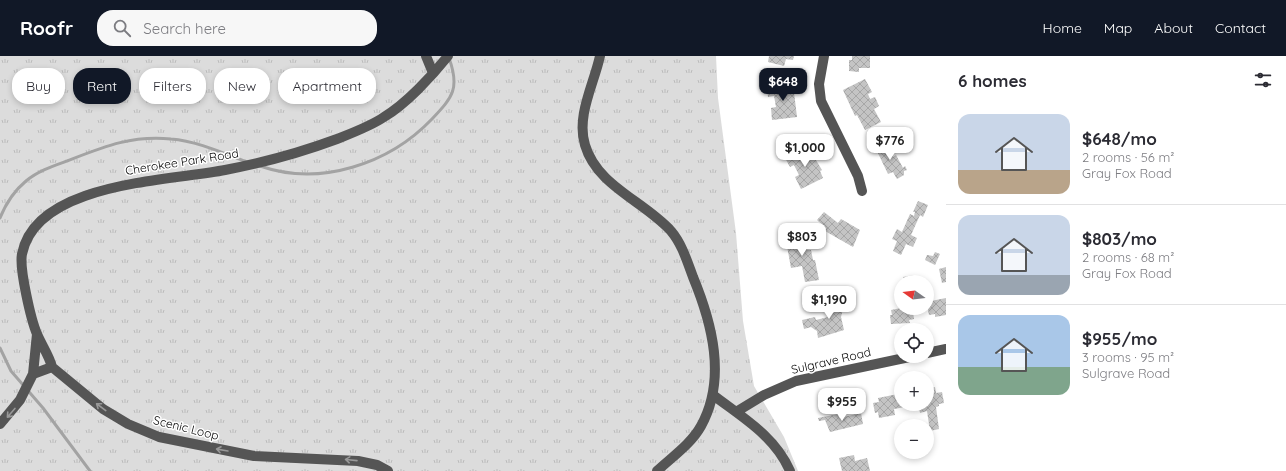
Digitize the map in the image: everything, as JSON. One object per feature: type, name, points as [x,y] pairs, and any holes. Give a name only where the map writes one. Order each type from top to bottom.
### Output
[{"type":"street","points":[[426,56],[435,72]]},
{"type":"street","name":"Cherokee Park Road","points":[[52,367],[50,358],[37,334],[21,262],[27,239],[38,223],[55,209],[88,195],[122,185],[227,170],[338,139],[383,118],[396,109],[435,72],[448,56]]},
{"type":"street","points":[[600,56],[583,119],[584,145],[591,162],[604,177],[657,217],[671,232],[683,249],[705,307],[712,333],[715,358],[713,395],[702,425],[696,434],[657,471]]},
{"type":"street","points":[[824,56],[819,84],[820,101],[858,176],[862,191]]},
{"type":"street","name":"Cherokee Park Road","points":[[33,374],[37,334]]},
{"type":"street","points":[[934,352],[946,349]]},
{"type":"street","name":"Sulgrave Road","points":[[736,412],[764,395],[796,381],[894,360]]},
{"type":"street","points":[[0,424],[20,400],[33,374],[52,367]]},
{"type":"street","name":"Scenic Loop","points":[[52,367],[103,409],[128,424],[159,437],[254,456],[358,461],[377,465],[388,471]]},
{"type":"street","points":[[713,395],[762,431],[778,448],[790,471]]},
{"type":"green space","points":[[0,56],[716,56],[718,98],[736,233],[743,321],[754,386],[784,437],[798,471],[0,471]]},
{"type":"building","points":[[769,56],[794,56],[793,60],[786,59],[784,66],[768,62]]},
{"type":"building","points":[[852,56],[870,56],[870,68],[859,68],[859,72],[849,71],[849,60],[852,60]]},
{"type":"building","points":[[865,79],[872,92],[868,94],[870,99],[875,97],[879,106],[874,109],[881,122],[865,130],[857,115],[855,116],[843,90]]},
{"type":"building","points":[[793,84],[797,117],[772,120],[771,108],[776,107],[774,96],[768,97],[767,87]]},
{"type":"building","points":[[885,142],[889,152],[891,151],[893,157],[896,155],[903,168],[905,166],[907,170],[904,171],[904,175],[897,179],[893,172],[888,174],[875,147]]},
{"type":"building","points":[[808,147],[822,170],[820,171],[823,178],[801,189],[795,177],[799,175],[794,165],[790,167],[785,158]]},
{"type":"building","points":[[918,201],[928,205],[923,217],[920,215],[911,235],[917,238],[913,247],[906,244],[901,255],[893,251],[897,241],[892,239],[897,229],[902,232],[910,214],[914,216],[915,212],[913,212]]},
{"type":"building","points":[[824,212],[838,223],[841,219],[860,230],[853,247],[825,231],[826,228],[817,220]]},
{"type":"building","points":[[794,233],[795,237],[802,235],[807,250],[811,250],[813,260],[815,260],[819,280],[805,282],[802,266],[791,268],[785,235]]},
{"type":"building","points":[[935,252],[940,254],[935,265],[925,260],[927,255],[933,256]]},
{"type":"building","points":[[946,267],[946,282],[942,283],[939,269]]},
{"type":"building","points":[[838,294],[848,302],[843,309],[841,317],[844,330],[818,338],[817,331],[811,327],[804,329],[802,320],[815,317],[816,320],[828,317],[828,314],[834,313],[835,307],[831,304]]},
{"type":"building","points":[[946,298],[946,315],[935,317],[934,300]]},
{"type":"building","points":[[894,309],[894,315],[913,315],[914,319],[909,320],[910,323],[891,324],[891,310]]},
{"type":"building","points":[[934,387],[936,393],[942,392],[944,403],[939,404],[939,406],[936,407],[939,429],[934,430],[934,419],[928,419],[927,411],[934,411]]},
{"type":"building","points":[[894,395],[895,415],[879,418],[878,412],[875,413],[873,403],[879,402],[878,398]]},
{"type":"building","points":[[861,413],[863,424],[830,432],[825,420],[819,421],[818,418],[838,414],[839,418]]},
{"type":"building","points":[[854,455],[855,461],[867,458],[870,471],[842,471],[839,458]]},
{"type":"waterway","points":[[260,166],[283,172],[306,174],[329,172],[352,167],[375,159],[395,148],[415,135],[432,119],[450,98],[454,85],[454,77],[449,58]]},
{"type":"waterway","points":[[0,218],[14,193],[26,181],[36,174],[93,151],[118,143],[157,138],[181,140],[210,148],[247,162]]},
{"type":"waterway","points":[[0,348],[11,371],[43,408],[90,471]]}]
